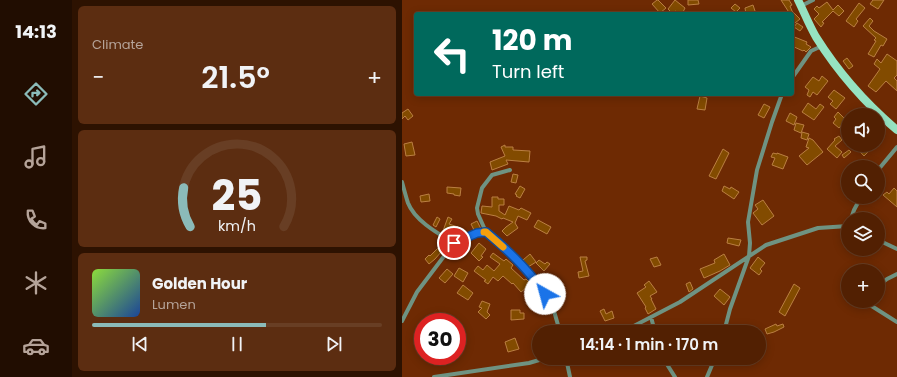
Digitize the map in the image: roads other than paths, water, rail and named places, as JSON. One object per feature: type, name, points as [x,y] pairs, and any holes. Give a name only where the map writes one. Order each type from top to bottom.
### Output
[{"type":"main road","points":[[800,3],[815,35],[834,65],[863,99],[897,130]]},
{"type":"street","points":[[800,3],[813,0]]},
{"type":"street","points":[[794,75],[811,51],[822,46]]},
{"type":"street","points":[[726,325],[750,256],[748,222],[757,170],[781,96]]},
{"type":"street","points":[[885,162],[897,147]]},
{"type":"street","points":[[510,170],[492,175],[482,188],[477,208],[478,214],[486,232],[497,241],[539,285],[552,304],[558,325]]},
{"type":"street","points":[[402,182],[409,205],[413,212],[423,222],[454,243]]},
{"type":"street","points":[[634,325],[680,302],[766,245],[818,228],[841,226]]},
{"type":"street","points":[[402,321],[417,292],[454,243],[477,233],[486,232]]},
{"type":"street","points":[[885,243],[897,249]]},
{"type":"street","points":[[885,281],[897,274]]},
{"type":"street","points":[[875,308],[897,322]]},
{"type":"street","points":[[651,317],[653,325]]},
{"type":"street","points":[[434,377],[532,362]]},
{"type":"street","points":[[567,365],[570,377]]},
{"type":"street","points":[[667,365],[675,377]]},
{"type":"street","points":[[707,377],[713,365]]}]
